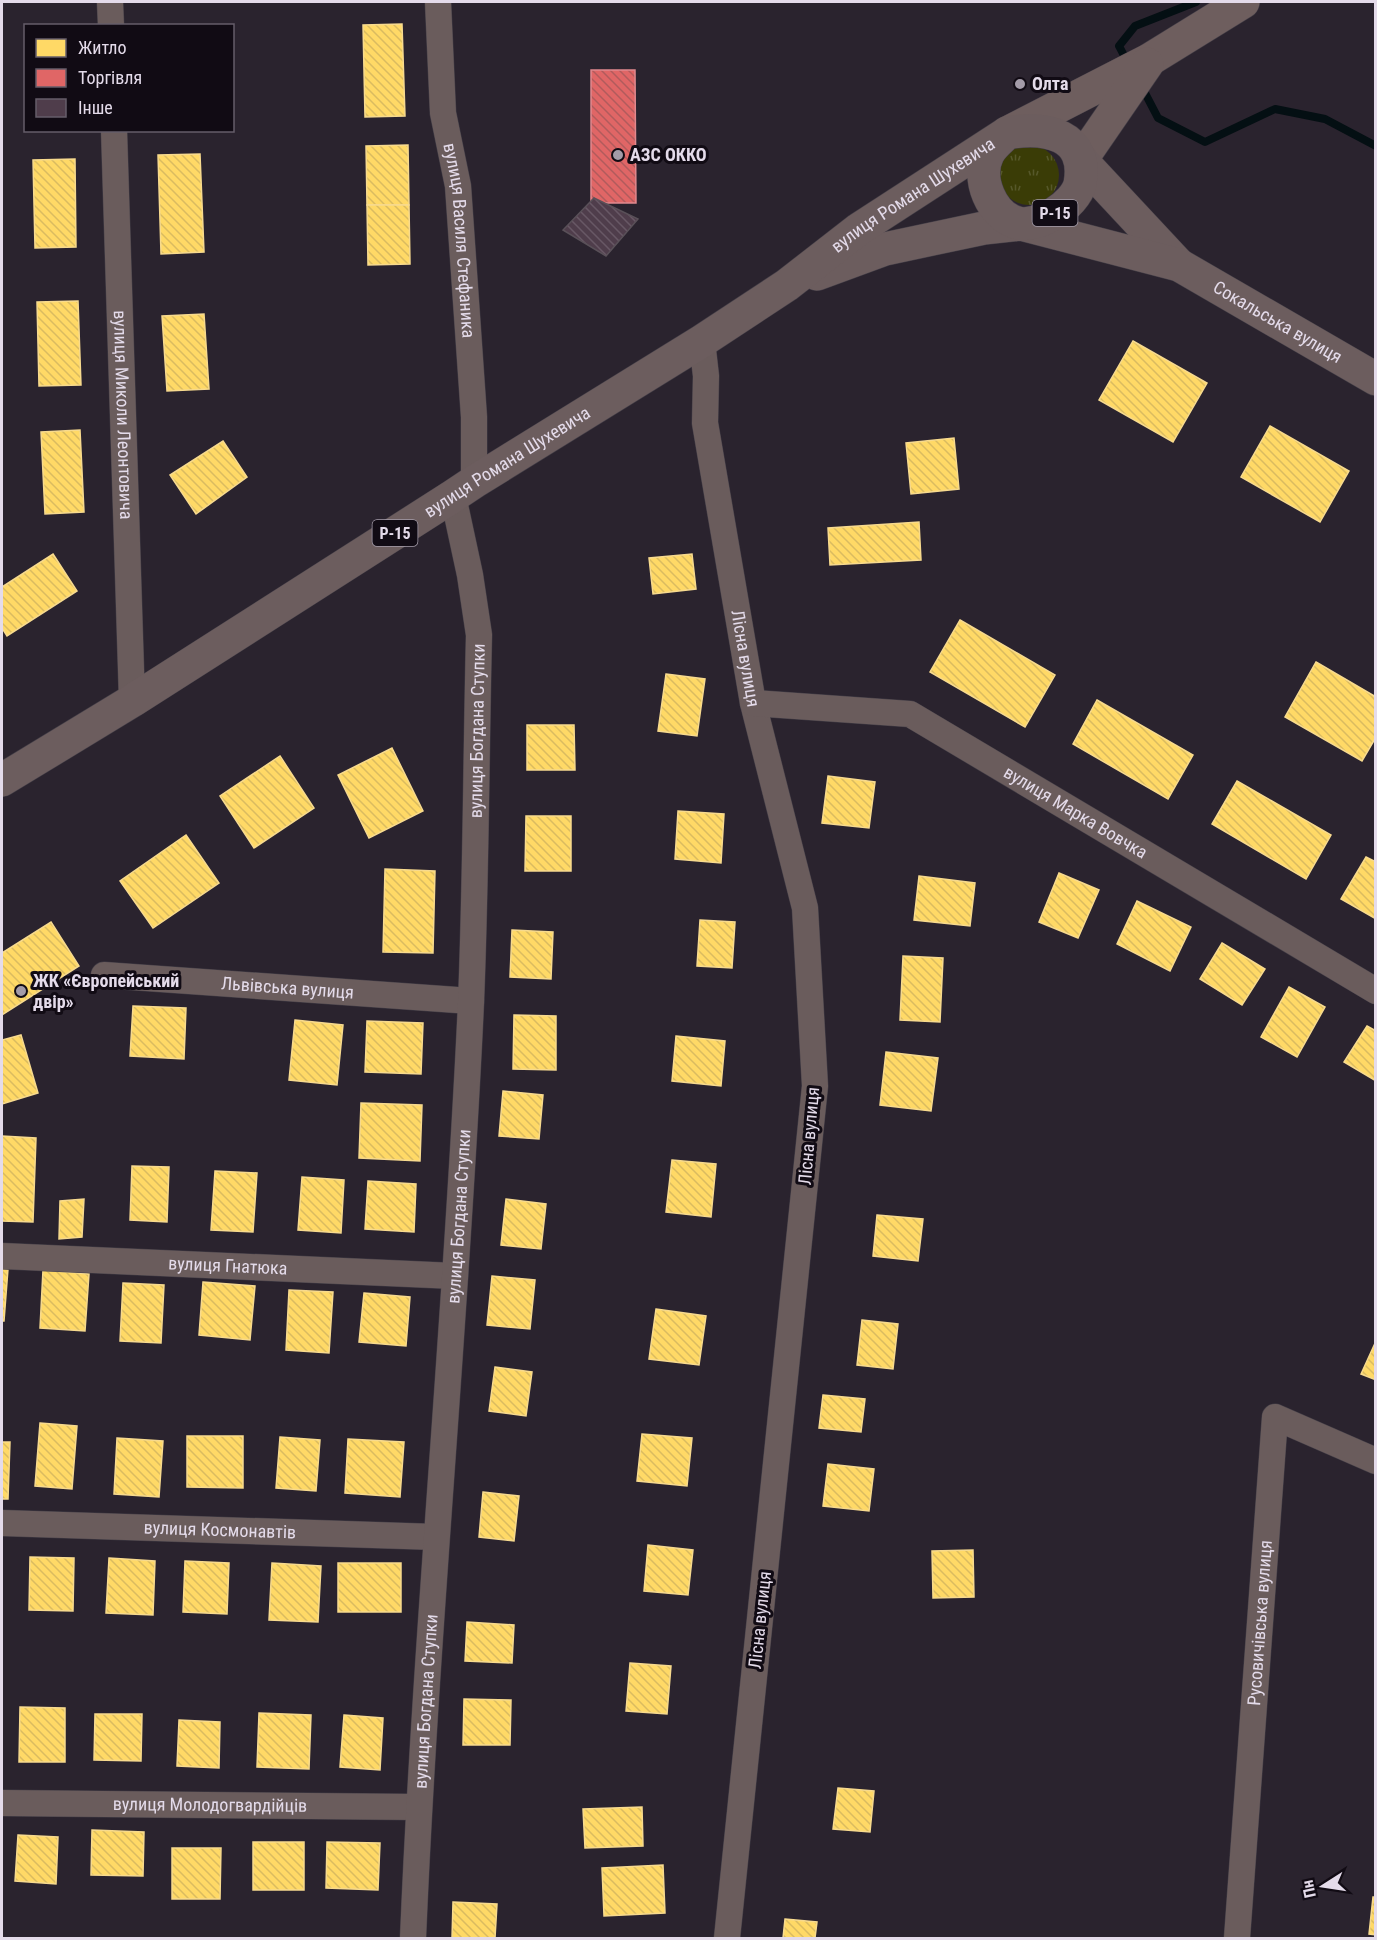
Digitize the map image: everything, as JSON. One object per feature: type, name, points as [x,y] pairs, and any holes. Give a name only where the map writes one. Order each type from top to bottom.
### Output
[{"type":"main road","points":[[1007,134],[1149,60],[1243,2]]},
{"type":"main road","points":[[1081,160],[1149,60]]},
{"type":"main road","name":"Р-15","points":[[1032,129],[1055,134],[1071,145],[1081,160],[1179,265],[1012,220],[1001,213],[987,192],[984,167],[988,154],[1007,134],[1032,129]]},
{"type":"main road","name":"вулиця Романа Шухевича","points":[[2,780],[132,701],[464,489],[702,341],[787,285],[859,229],[1007,134]]},
{"type":"main road","name":"Р-15","points":[[787,285],[885,249],[984,228],[1021,224],[1054,214],[1070,203],[1077,192],[1080,183],[1081,160]]},
{"type":"main road","name":"Сокальська вулиця","points":[[1179,265],[1376,379]]},
{"type":"street","points":[[110,2],[111,24]]},
{"type":"street","name":"вулиця Василя Стефаника","points":[[438,2],[443,113],[458,186],[474,417],[464,489]]},
{"type":"street","name":"вулиця Миколи Леонтовича","points":[[114,132],[132,701]]},
{"type":"street","name":"Лісна вулиця","points":[[702,341],[706,376],[705,423],[753,703],[805,908],[815,1086],[726,1938]]},
{"type":"street","name":"вулиця Богдана Ступки","points":[[413,1938],[418,1807],[455,1276],[471,1001],[479,635],[470,575],[464,489]]},
{"type":"street","name":"вулиця Марка Вовчка","points":[[753,703],[910,714],[1376,991]]},
{"type":"street","name":"Львівська вулиця","points":[[104,975],[471,1001]]},
{"type":"street","name":"вулиця Гнатюка","points":[[2,1256],[455,1276]]},
{"type":"street","name":"Русовичівська вулиця","points":[[1237,1938],[1275,1417],[1376,1461]]},
{"type":"street","name":"вулиця Космонавтів","points":[[2,1523],[436,1537]]},
{"type":"street","name":"вулиця Молодогвардійців","points":[[2,1803],[418,1807]]},
{"type":"green space","points":[[1029,145],[1041,147],[1054,158],[1059,175],[1057,187],[1046,200],[1029,205],[1017,203],[1004,192],[999,175],[1001,163],[1012,150]]},
{"type":"building: Житло","points":[[402,24],[405,116],[365,117],[363,25]]},
{"type":"building: Житло","points":[[408,145],[409,205],[367,205],[366,146]]},
{"type":"building: Житло","points":[[200,154],[204,252],[161,254],[158,155]]},
{"type":"building: Житло","points":[[75,159],[76,247],[35,248],[33,160]]},
{"type":"building: Житло","points":[[367,205],[409,205],[410,264],[368,265]]},
{"type":"building: Житло","points":[[78,301],[81,385],[39,386],[37,302]]},
{"type":"building: Житло","points":[[204,314],[209,389],[167,391],[162,316]]},
{"type":"building: Житло","points":[[1133,341],[1207,383],[1173,442],[1099,400]]},
{"type":"building: Житло","points":[[1270,426],[1349,471],[1320,522],[1241,477]]},
{"type":"building: Житло","points":[[80,430],[84,512],[45,514],[41,432]]},
{"type":"building: Житло","points":[[954,438],[959,489],[911,494],[906,443]]},
{"type":"building: Житло","points":[[223,441],[247,477],[196,514],[170,475]]},
{"type":"building: Житло","points":[[919,522],[921,560],[830,565],[828,528]]},
{"type":"building: Житло","points":[[53,554],[77,591],[7,636],[2,628],[2,587]]},
{"type":"building: Житло","points":[[692,554],[696,589],[653,594],[649,558]]},
{"type":"building: Житло","points":[[960,620],[1055,675],[1025,727],[930,672]]},
{"type":"building: Житло","points":[[1316,662],[1376,697],[1376,737],[1362,761],[1285,717]]},
{"type":"building: Житло","points":[[666,674],[705,679],[697,736],[658,731]]},
{"type":"building: Житло","points":[[1097,700],[1193,755],[1168,799],[1073,744]]},
{"type":"building: Житло","points":[[527,725],[574,725],[575,770],[527,770]]},
{"type":"building: Житло","points":[[392,748],[423,811],[369,838],[338,775]]},
{"type":"building: Житло","points":[[280,756],[314,808],[254,848],[220,796]]},
{"type":"building: Житло","points":[[828,776],[875,782],[869,828],[822,823]]},
{"type":"building: Житло","points":[[1237,781],[1331,835],[1306,879],[1212,824]]},
{"type":"building: Житло","points":[[678,811],[724,814],[721,863],[675,859]]},
{"type":"building: Житло","points":[[526,816],[571,816],[571,871],[525,871]]},
{"type":"building: Житло","points":[[186,835],[219,883],[153,928],[120,881]]},
{"type":"building: Житло","points":[[1366,857],[1376,862],[1376,919],[1341,899]]},
{"type":"building: Житло","points":[[385,869],[435,871],[433,953],[383,952]]},
{"type":"building: Житло","points":[[1059,873],[1099,890],[1078,938],[1039,922]]},
{"type":"building: Житло","points":[[919,876],[975,883],[970,926],[914,920]]},
{"type":"building: Житло","points":[[1137,901],[1191,927],[1170,971],[1117,944]]},
{"type":"building: Житло","points":[[700,920],[735,922],[732,968],[697,966]]},
{"type":"building: Житло","name":"ЖК «Європейський двір»","points":[[51,922],[79,966],[2,1015],[2,953]]},
{"type":"building: Житло","points":[[512,930],[553,932],[551,979],[510,977]]},
{"type":"building: Житло","points":[[1222,943],[1265,969],[1242,1005],[1200,979]]},
{"type":"building: Житло","points":[[903,956],[943,958],[940,1022],[900,1020]]},
{"type":"building: Житло","points":[[1289,987],[1325,1007],[1297,1057],[1261,1037]]},
{"type":"building: Житло","points":[[133,1006],[186,1008],[184,1059],[130,1056]]},
{"type":"building: Житло","points":[[514,1015],[556,1016],[556,1070],[513,1069]]},
{"type":"building: Житло","points":[[295,1020],[343,1025],[337,1085],[289,1080]]},
{"type":"building: Житло","points":[[367,1021],[423,1023],[421,1074],[365,1072]]},
{"type":"building: Житло","points":[[1367,1026],[1376,1031],[1376,1081],[1344,1062]]},
{"type":"building: Житло","points":[[21,1035],[38,1093],[2,1104],[2,1040]]},
{"type":"building: Житло","points":[[676,1036],[725,1041],[721,1086],[672,1081]]},
{"type":"building: Житло","points":[[886,1052],[938,1058],[931,1111],[880,1105]]},
{"type":"building: Житло","points":[[503,1091],[543,1095],[539,1139],[499,1136]]},
{"type":"building: Житло","points":[[361,1103],[422,1105],[420,1161],[359,1158]]},
{"type":"building: Житло","points":[[2,1136],[36,1138],[33,1222],[2,1221]]},
{"type":"building: Житло","points":[[672,1160],[716,1164],[711,1217],[666,1212]]},
{"type":"building: Житло","points":[[132,1166],[169,1167],[167,1222],[130,1220]]},
{"type":"building: Житло","points":[[215,1171],[257,1173],[253,1232],[211,1230]]},
{"type":"building: Житло","points":[[302,1177],[344,1180],[341,1233],[298,1230]]},
{"type":"building: Житло","points":[[368,1181],[416,1184],[414,1232],[365,1229]]},
{"type":"building: Житло","points":[[84,1199],[82,1237],[59,1239],[60,1201]]},
{"type":"building: Житло","points":[[506,1199],[546,1204],[541,1249],[501,1245]]},
{"type":"building: Житло","points":[[877,1215],[923,1219],[918,1261],[873,1256]]},
{"type":"building: Житло","points":[[2,1269],[8,1269],[4,1321],[2,1321]]},
{"type":"building: Житло","points":[[43,1270],[89,1274],[85,1331],[40,1328]]},
{"type":"building: Житло","points":[[492,1276],[535,1280],[530,1329],[487,1325]]},
{"type":"building: Житло","points":[[203,1282],[255,1286],[250,1340],[199,1335]]},
{"type":"building: Житло","points":[[123,1283],[164,1285],[161,1343],[120,1341]]},
{"type":"building: Житло","points":[[289,1290],[333,1292],[329,1353],[286,1350]]},
{"type":"building: Житло","points":[[364,1293],[410,1297],[406,1346],[359,1342]]},
{"type":"building: Житло","points":[[656,1309],[706,1316],[699,1365],[649,1359]]},
{"type":"building: Житло","points":[[862,1320],[898,1324],[893,1369],[857,1365]]},
{"type":"building: Житло","points":[[1376,1341],[1376,1380],[1361,1374]]},
{"type":"building: Житло","points":[[495,1367],[532,1372],[526,1416],[489,1411]]},
{"type":"building: Житло","points":[[823,1395],[865,1399],[861,1432],[819,1428]]},
{"type":"building: Житло","points":[[40,1423],[77,1426],[72,1489],[35,1486]]},
{"type":"building: Житло","points":[[642,1434],[692,1438],[687,1486],[637,1481]]},
{"type":"building: Житло","points":[[187,1436],[243,1436],[243,1488],[187,1487]]},
{"type":"building: Житло","points":[[280,1437],[320,1440],[316,1491],[276,1488]]},
{"type":"building: Житло","points":[[117,1438],[163,1441],[159,1497],[114,1494]]},
{"type":"building: Житло","points":[[348,1439],[404,1442],[400,1497],[345,1493]]},
{"type":"building: Житло","points":[[2,1442],[10,1442],[8,1499],[2,1499]]},
{"type":"building: Житло","points":[[828,1464],[874,1469],[869,1511],[823,1506]]},
{"type":"building: Житло","points":[[483,1492],[519,1496],[514,1541],[479,1537]]},
{"type":"building: Житло","points":[[648,1545],[693,1550],[688,1595],[644,1591]]},
{"type":"building: Житло","points":[[973,1550],[974,1597],[933,1598],[932,1551]]},
{"type":"building: Житло","points":[[30,1557],[74,1558],[73,1611],[29,1610]]},
{"type":"building: Житло","points":[[109,1558],[155,1561],[153,1615],[106,1613]]},
{"type":"building: Житло","points":[[185,1561],[229,1563],[227,1614],[183,1612]]},
{"type":"building: Житло","points":[[272,1563],[321,1566],[318,1622],[269,1620]]},
{"type":"building: Житло","points":[[338,1563],[401,1563],[401,1612],[338,1612]]},
{"type":"building: Житло","points":[[467,1622],[514,1625],[512,1663],[465,1661]]},
{"type":"building: Житло","points":[[630,1663],[671,1666],[667,1714],[626,1711]]},
{"type":"building: Житло","points":[[464,1699],[511,1700],[510,1745],[463,1745]]},
{"type":"building: Житло","points":[[20,1707],[65,1708],[65,1762],[19,1762]]},
{"type":"building: Житло","points":[[259,1713],[311,1715],[309,1769],[257,1767]]},
{"type":"building: Житло","points":[[95,1714],[142,1714],[141,1761],[94,1760]]},
{"type":"building: Житло","points":[[344,1715],[383,1718],[380,1770],[340,1767]]},
{"type":"building: Житло","points":[[179,1720],[220,1722],[219,1768],[177,1766]]},
{"type":"building: Житло","points":[[838,1788],[874,1791],[870,1832],[833,1829]]},
{"type":"building: Житло","points":[[642,1807],[643,1846],[585,1848],[583,1809]]},
{"type":"building: Житло","points":[[92,1830],[144,1832],[143,1876],[91,1875]]},
{"type":"building: Житло","points":[[18,1835],[58,1837],[56,1884],[15,1881]]},
{"type":"building: Житло","points":[[253,1842],[304,1842],[304,1890],[253,1890]]},
{"type":"building: Житло","points":[[327,1842],[380,1843],[378,1890],[326,1888]]},
{"type":"building: Житло","points":[[172,1848],[221,1848],[220,1899],[172,1899]]},
{"type":"building: Житло","points":[[663,1865],[665,1913],[604,1916],[602,1868]]},
{"type":"building: Житло","points":[[1373,1897],[1376,1897],[1376,1935],[1369,1934]]},
{"type":"building: Житло","points":[[453,1902],[497,1904],[495,1938],[452,1938]]},
{"type":"building: Житло","points":[[785,1919],[817,1922],[815,1938],[783,1938]]},
{"type":"building: Торгівля","points":[[591,70],[635,70],[636,203],[591,203]]},
{"type":"building: Інше","points":[[594,198],[638,219],[606,256],[563,230]]},
{"type":"waterway","points":[[1128,63],[1119,46],[1135,26],[1196,2]]},
{"type":"waterway","points":[[1145,93],[1158,118],[1205,142],[1275,109],[1325,119],[1376,146]]},
{"type":"place","name":"Олта","points":[[1020,84]]},
{"type":"place","name":"АЗС ОККО","points":[[618,155]]},
{"type":"place","name":"ЖК «Європейський двір»","points":[[21,991]]}]
